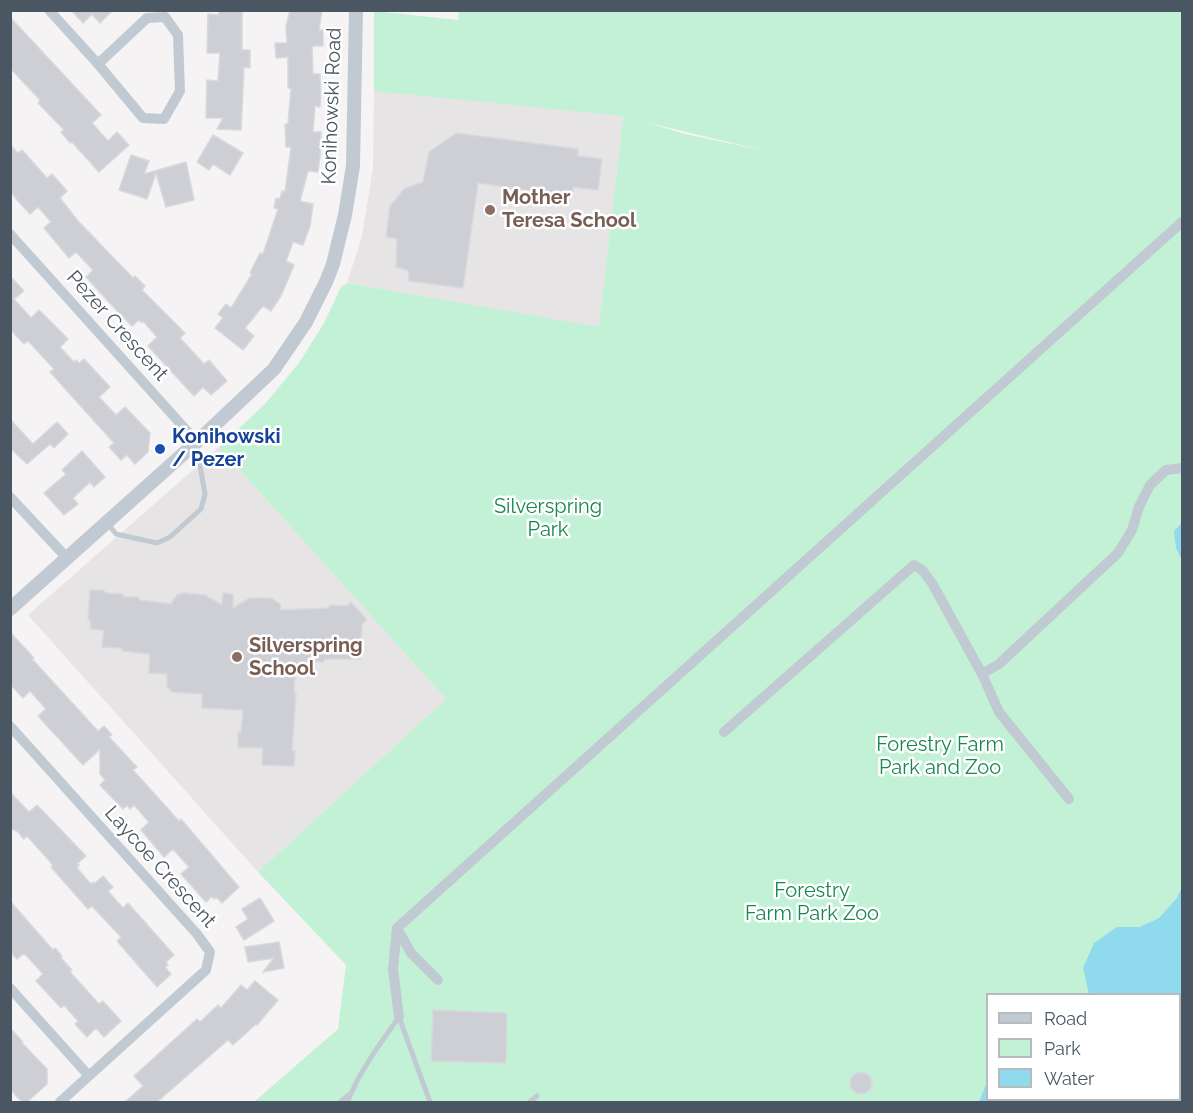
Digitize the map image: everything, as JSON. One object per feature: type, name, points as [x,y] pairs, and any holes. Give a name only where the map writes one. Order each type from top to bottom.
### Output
[{"type":"street","points":[[49,10],[143,118],[164,119],[180,91],[178,35],[165,17],[147,18],[98,64]]},
{"type":"street","name":"Konihowski Road","points":[[10,609],[193,446],[274,369],[306,322],[326,282],[345,216],[353,166],[356,10]]},
{"type":"street","points":[[399,1017],[393,969],[397,928],[1182,222]]},
{"type":"street","name":"Pezer Crescent","points":[[10,234],[193,446]]},
{"type":"street","points":[[982,674],[999,664],[1118,553],[1132,530],[1139,507],[1150,485],[1166,470],[1182,468]]},
{"type":"street","points":[[10,497],[67,558]]},
{"type":"street","points":[[724,732],[914,565],[922,570],[932,583],[982,674],[999,712],[1069,799]]},
{"type":"street","name":"Laycoe Crescent","points":[[10,726],[197,934],[210,952],[206,970],[60,1102]]},
{"type":"street","points":[[397,928],[411,953],[438,980]]},
{"type":"street","points":[[10,988],[89,1076]]},
{"type":"lane","points":[[107,523],[116,534],[157,543],[170,537],[201,509],[206,494],[199,460],[193,446]]},
{"type":"lane","points":[[348,1102],[350,1094],[375,1051],[399,1017]]},
{"type":"lane","points":[[399,1017],[430,1102]]},
{"type":"lane","points":[[340,1102],[350,1094]]},
{"type":"lane","points":[[530,1102],[537,1096]]},
{"type":"shaded area","name":"Mother Teresa School","points":[[376,80],[623,116],[599,328],[347,283],[362,236],[373,168]]},
{"type":"shaded area","name":"Silverspring School","points":[[219,447],[446,699],[258,872],[28,615]]},
{"type":"green space","points":[[459,10],[1182,11],[1182,1102],[254,1102],[338,1029],[346,965],[258,872],[446,699],[219,447],[264,405],[299,363],[324,323],[341,287],[347,283],[599,327],[623,116],[374,91],[374,11],[458,20]],"holes":[[[645,122],[766,151],[685,134]]]},
{"type":"water","points":[[1182,523],[1182,560],[1176,548],[1174,531]]},
{"type":"water","points":[[1182,887],[1181,1029],[1181,993],[1089,993],[1083,968],[1094,943],[1117,927],[1140,927],[1159,918],[1177,898]]},
{"type":"water","points":[[986,1084],[986,1101],[1060,1101],[1057,1102],[979,1102]]},
{"type":"building","points":[[71,10],[113,10],[100,23],[92,14],[83,23]]},
{"type":"building","points":[[219,10],[242,10],[242,50],[250,50],[250,68],[244,67],[241,130],[217,129],[223,118],[206,118],[207,80],[218,81],[220,53],[207,53],[208,14],[219,15]]},
{"type":"building","points":[[290,10],[322,10],[319,30],[323,30],[323,46],[312,46],[313,74],[320,74],[321,93],[320,107],[315,106],[313,132],[321,132],[318,172],[308,171],[300,201],[313,204],[310,226],[303,245],[293,242],[286,261],[294,265],[281,296],[271,311],[263,306],[245,328],[254,336],[243,350],[215,328],[223,318],[218,314],[226,304],[231,308],[252,274],[250,273],[260,253],[263,254],[278,209],[274,208],[276,198],[280,199],[282,191],[285,192],[291,147],[286,147],[285,124],[288,124],[291,88],[288,88],[288,57],[276,58],[275,43],[287,43],[286,27]]},
{"type":"building","points":[[10,17],[101,115],[92,123],[108,141],[117,132],[129,145],[99,172],[72,142],[70,143],[61,132],[64,130],[38,103],[40,100],[10,68]]},
{"type":"building","points":[[456,133],[578,149],[578,156],[602,159],[598,190],[573,187],[572,197],[478,183],[463,288],[409,281],[408,270],[396,267],[397,239],[386,237],[390,206],[404,189],[423,182],[429,152]]},
{"type":"building","points":[[213,135],[243,153],[230,175],[213,164],[209,170],[197,162]]},
{"type":"building","points":[[10,145],[18,153],[22,150],[47,178],[52,174],[67,191],[60,198],[78,221],[133,278],[135,276],[145,286],[142,290],[185,333],[180,338],[204,364],[209,360],[227,381],[211,395],[203,387],[194,396],[148,346],[157,337],[143,321],[142,323],[139,320],[132,326],[86,277],[93,270],[76,252],[69,258],[44,228],[51,222],[38,207],[30,214],[17,200],[10,190]]},
{"type":"building","points":[[131,155],[149,161],[144,174],[186,162],[194,200],[166,207],[156,173],[147,199],[119,190]]},
{"type":"building","points":[[10,276],[24,291],[14,299],[31,318],[39,310],[68,339],[60,347],[74,362],[76,360],[79,363],[84,359],[110,387],[99,397],[116,415],[125,407],[150,433],[148,452],[135,464],[127,455],[121,460],[109,447],[114,443],[50,372],[54,369],[28,341],[24,344],[10,329]]},
{"type":"building","points":[[10,419],[33,444],[57,422],[68,434],[54,448],[50,444],[27,464],[10,448]]},
{"type":"building","points":[[82,451],[105,477],[94,487],[90,482],[73,498],[78,504],[64,515],[44,493],[66,474],[62,470]]},
{"type":"building","points":[[90,590],[103,590],[106,593],[122,594],[124,597],[138,597],[140,600],[171,604],[177,595],[184,593],[205,595],[222,605],[223,593],[233,594],[233,608],[250,598],[271,598],[280,604],[281,610],[328,608],[331,605],[347,606],[351,602],[367,620],[362,624],[360,659],[325,659],[323,662],[298,663],[294,693],[296,693],[292,751],[295,751],[294,766],[262,765],[263,748],[238,747],[238,732],[241,732],[243,710],[202,708],[202,694],[172,692],[167,686],[167,674],[149,673],[150,654],[102,647],[104,630],[90,629],[91,622],[88,619]]},
{"type":"building","points":[[10,632],[98,731],[104,726],[112,735],[109,737],[137,767],[133,770],[179,821],[181,819],[239,887],[222,903],[212,896],[206,902],[181,874],[189,867],[173,849],[164,857],[141,830],[149,822],[134,805],[130,809],[127,805],[123,809],[100,785],[105,780],[100,774],[100,749],[83,765],[38,716],[46,709],[30,691],[23,698],[10,684]]},
{"type":"building","points":[[10,792],[29,812],[37,805],[86,856],[77,864],[79,865],[77,868],[91,884],[103,876],[113,887],[108,891],[123,908],[128,903],[174,955],[166,962],[168,965],[165,967],[171,974],[157,987],[117,941],[121,937],[92,906],[88,909],[27,836],[24,839],[10,828]]},
{"type":"building","points":[[260,898],[274,921],[244,940],[236,927],[248,919],[242,909]]},
{"type":"building","points":[[10,901],[53,950],[55,948],[62,956],[61,958],[72,970],[70,972],[99,1004],[103,1001],[121,1021],[104,1037],[96,1028],[87,1037],[75,1024],[78,1021],[64,1005],[61,1008],[36,981],[43,974],[26,955],[23,954],[17,959],[10,952]]},
{"type":"building","points":[[279,942],[284,968],[263,972],[274,958],[248,962],[245,947]]},
{"type":"building","points":[[255,981],[278,1000],[257,1025],[233,1045],[228,1040],[157,1102],[125,1102],[143,1086],[134,1076],[197,1019],[200,1022],[218,1005],[221,1008],[241,985],[247,990]]},
{"type":"building","points":[[433,1010],[507,1013],[506,1063],[431,1061]]},
{"type":"building","points":[[10,1028],[47,1069],[47,1084],[27,1102],[22,1102],[10,1089]]},
{"type":"building","points":[[861,1072],[869,1075],[872,1083],[869,1091],[861,1094],[853,1091],[850,1083],[853,1075]]},
{"type":"place","name":"Mother Teresa School","points":[[490,210]]},
{"type":"place","name":"Konihowski / Pezer","points":[[160,449]]},
{"type":"place","name":"Silverspring School","points":[[237,657]]},
{"type":"park label","name":"Silverspring Park","points":[[548,518]]},
{"type":"park label","name":"Forestry Farm Park and Zoo","points":[[940,756]]},
{"type":"park label","name":"Forestry Farm Park Zoo","points":[[812,902]]}]
